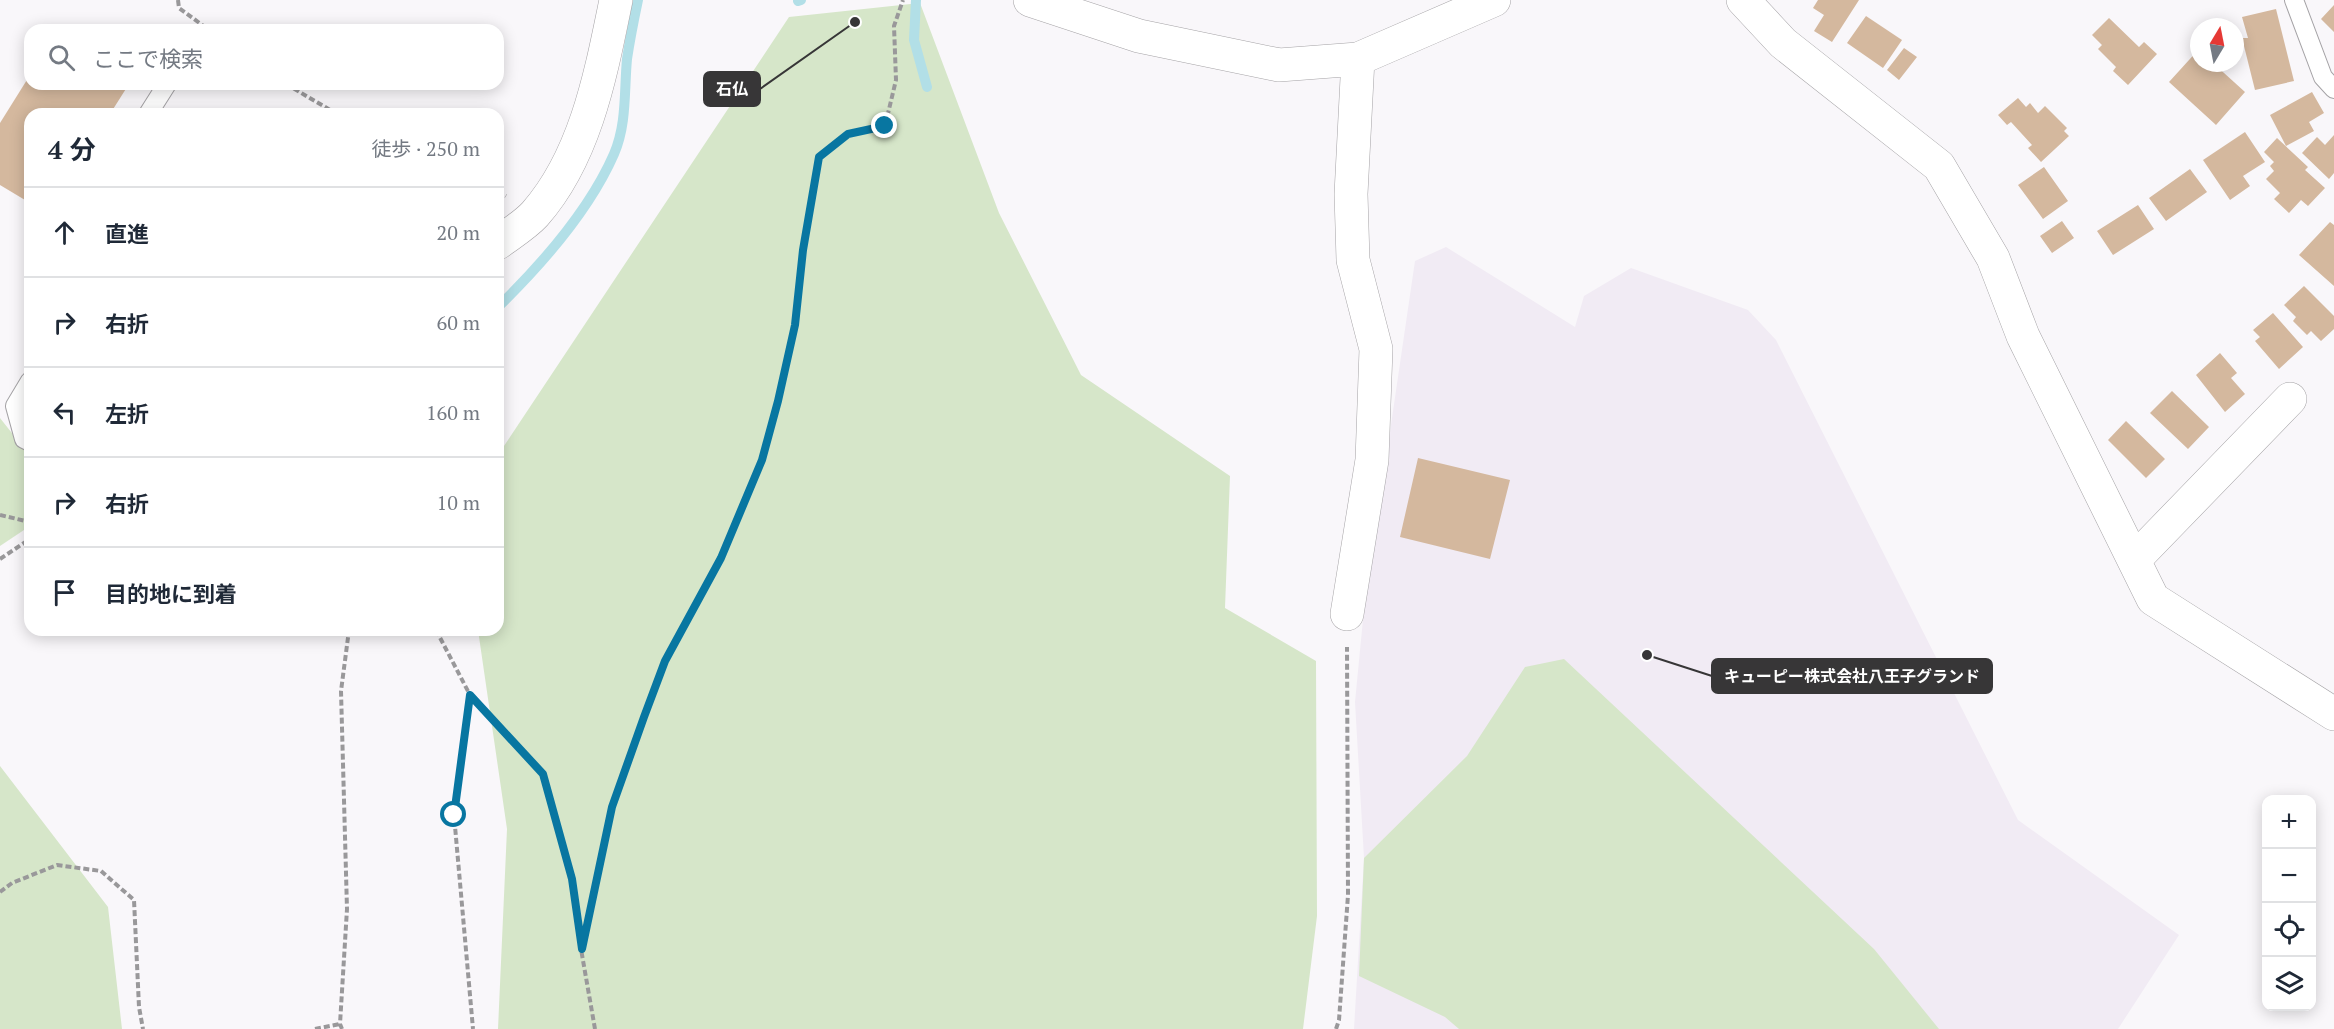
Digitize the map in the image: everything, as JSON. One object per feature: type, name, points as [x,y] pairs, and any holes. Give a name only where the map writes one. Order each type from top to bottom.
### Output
[{"type":"street","points":[[504,238],[534,215],[560,178],[584,128],[605,53],[616,0]]},
{"type":"street","points":[[1030,0],[1139,36],[1279,65],[1358,59],[1494,0]]},
{"type":"street","points":[[1743,0],[1783,43],[1939,166],[1993,258],[2023,336],[2153,598],[2334,714]]},
{"type":"street","points":[[1347,614],[1372,460],[1376,349],[1353,260],[1351,194],[1358,59]]},
{"type":"street","points":[[2134,560],[2290,399]]},
{"type":"lane","points":[[2294,0],[2323,77],[2334,89]]},
{"type":"lane","points":[[152,108],[164,90]]},
{"type":"lane","points":[[24,391],[15,406],[24,439]]},
{"type":"path","points":[[178,0],[179,8],[201,24]]},
{"type":"path","points":[[582,949],[612,807],[665,661],[721,558],[762,460],[795,325],[803,250],[819,157],[848,134],[885,126],[896,80],[894,26],[903,0]]},
{"type":"path","points":[[296,90],[327,108]]},
{"type":"path","points":[[0,515],[24,521]]},
{"type":"path","points":[[0,559],[24,543]]},
{"type":"path","points":[[1336,1029],[1339,1020],[1348,895],[1347,614]]},
{"type":"path","points":[[342,1029],[340,1024],[347,909],[341,691],[348,636]]},
{"type":"path","points":[[439,636],[470,695],[543,774],[572,879],[595,1029]]},
{"type":"path","points":[[470,695],[454,815],[473,1029]]},
{"type":"path","points":[[0,892],[12,883],[57,865],[101,871],[134,900],[139,1007],[143,1029]]},
{"type":"path","points":[[315,1029],[340,1024]]},
{"type":"shaded area","points":[[1446,247],[1575,327],[1584,296],[1631,268],[1748,310],[1776,340],[2018,820],[2179,935],[2118,1029],[1354,1029],[1364,858],[1355,702],[1364,609],[1415,261]]},
{"type":"green space","points":[[920,3],[999,213],[1081,375],[1230,476],[1225,608],[1316,661],[1317,916],[1303,1029],[498,1029],[507,829],[479,636],[504,636],[504,446],[789,17]]},
{"type":"green space","points":[[0,418],[24,448],[24,530],[0,546]]},
{"type":"green space","points":[[1564,659],[1874,949],[1939,1029],[1459,1029],[1445,1017],[1359,976],[1364,858],[1467,756],[1525,667]]},
{"type":"green space","points":[[0,766],[108,907],[122,1029],[0,1029]]},
{"type":"building","points":[[1818,0],[1859,0],[1832,42],[1814,31],[1824,15],[1813,8]]},
{"type":"building","points":[[2334,5],[2334,32],[2321,19]]},
{"type":"building","points":[[2276,9],[2294,81],[2255,90],[2244,46],[2244,38],[2248,38],[2242,17]]},
{"type":"building","points":[[1866,16],[1902,40],[1883,68],[1847,43]]},
{"type":"building","points":[[2109,18],[2139,47],[2144,42],[2157,54],[2128,85],[2113,71],[2116,67],[2098,49],[2102,45],[2092,35]]},
{"type":"building","points":[[1904,48],[1917,57],[1899,80],[1887,70]]},
{"type":"building","points":[[2190,59],[2190,72],[2223,72],[2245,92],[2216,125],[2169,82]]},
{"type":"building","points":[[24,85],[24,90],[125,90],[114,108],[24,108],[24,199],[0,185],[0,123]]},
{"type":"building","points":[[2312,92],[2324,113],[2309,122],[2314,131],[2286,146],[2270,115]]},
{"type":"building","points":[[2018,98],[2026,107],[2030,103],[2038,113],[2045,106],[2067,128],[2064,131],[2069,136],[2041,162],[2028,148],[2032,145],[2011,122],[2007,125],[1998,115]]},
{"type":"building","points":[[2245,132],[2265,162],[2243,176],[2250,186],[2230,200],[2203,160]]},
{"type":"building","points":[[2334,135],[2334,173],[2329,179],[2302,153],[2317,137],[2325,145]]},
{"type":"building","points":[[2277,138],[2308,167],[2305,170],[2325,188],[2308,206],[2301,200],[2289,213],[2274,199],[2280,193],[2266,179],[2274,171],[2270,166],[2274,162],[2264,152]]},
{"type":"building","points":[[2044,167],[2068,201],[2043,219],[2018,185]]},
{"type":"building","points":[[2190,169],[2207,192],[2166,221],[2149,198]]},
{"type":"building","points":[[2138,205],[2154,229],[2113,255],[2097,231]]},
{"type":"building","points":[[2062,221],[2074,238],[2052,253],[2040,236]]},
{"type":"building","points":[[2330,222],[2334,225],[2334,286],[2299,255]]},
{"type":"building","points":[[2304,286],[2334,316],[2334,329],[2321,341],[2311,331],[2307,335],[2293,321],[2296,317],[2284,305]]},
{"type":"building","points":[[2273,313],[2303,347],[2279,369],[2255,341],[2260,337],[2253,330]]},
{"type":"building","points":[[2220,353],[2237,373],[2231,378],[2245,394],[2225,412],[2196,375]]},
{"type":"building","points":[[2172,391],[2209,427],[2188,449],[2150,413]]},
{"type":"building","points":[[2126,421],[2165,459],[2146,478],[2108,440]]},
{"type":"building","points":[[1418,458],[1510,480],[1490,559],[1400,537]]},
{"type":"waterway","points":[[504,301],[547,255],[578,216],[604,175],[614,154],[623,119],[627,59],[638,0]]},
{"type":"waterway","points":[[916,0],[914,40],[927,87]]},
{"type":"place","name":"石仏","points":[[855,22]]},
{"type":"place","name":"キューピー株式会社八王子グランド","points":[[1647,655]]},
{"type":"route","points":[[454,815],[470,695],[543,774],[572,879],[582,949],[612,807],[644,717],[665,661],[721,558],[762,460],[795,325],[803,250],[819,157],[848,134],[885,126]]}]
